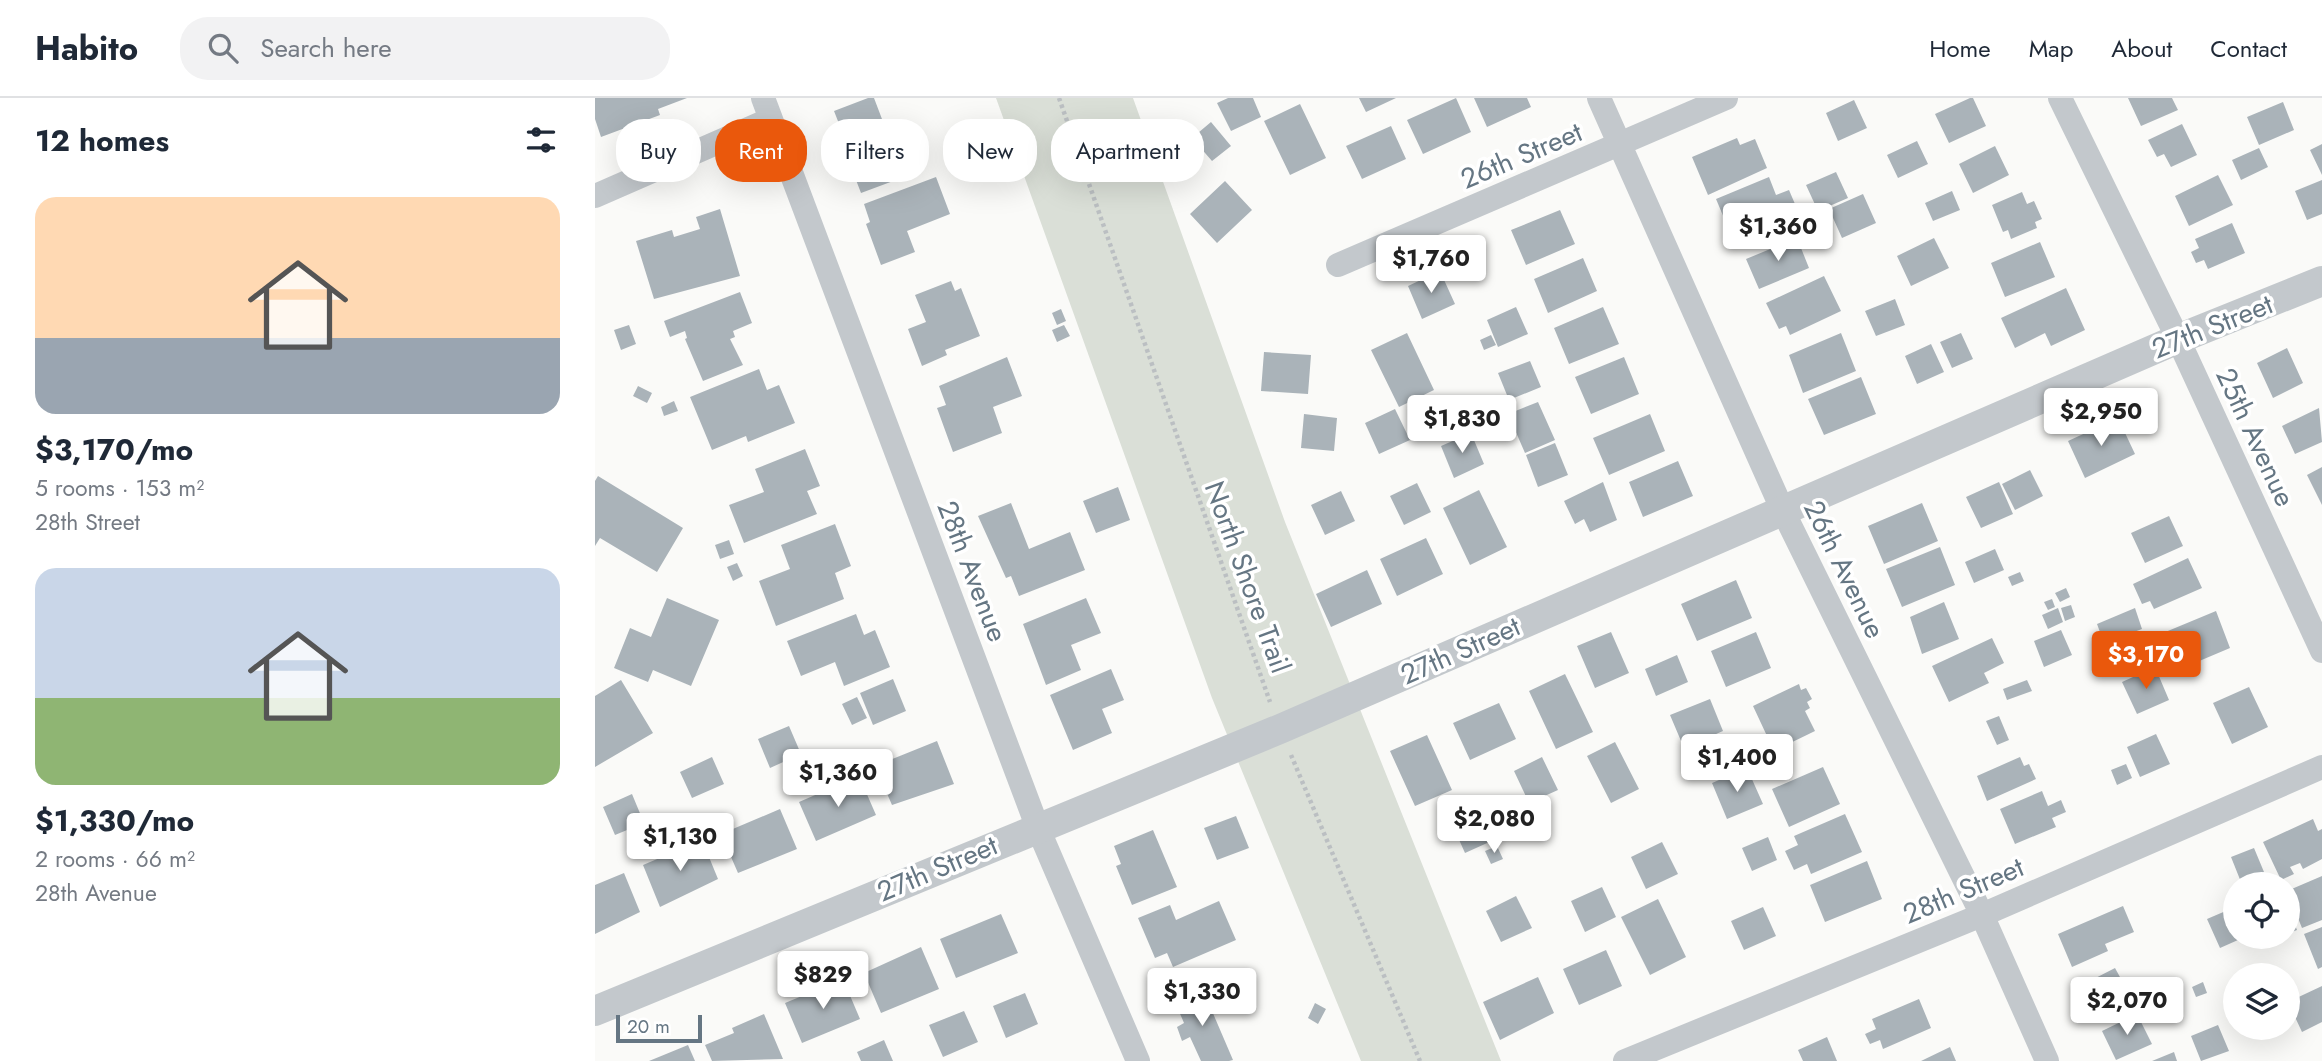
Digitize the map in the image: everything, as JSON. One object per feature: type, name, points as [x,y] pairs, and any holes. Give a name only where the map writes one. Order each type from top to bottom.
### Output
[{"type":"street","name":"26th Avenue","points":[[1599,98],[1782,509],[1982,915],[2047,1061]]},
{"type":"street","name":"26th Street","points":[[1338,265],[1727,98]]},
{"type":"street","name":"25th Avenue","points":[[2060,98],[2178,339],[2322,651]]},
{"type":"street","points":[[595,196],[766,109]]},
{"type":"street","name":"28th Avenue","points":[[766,109],[1038,826],[1138,1061]]},
{"type":"street","name":"27th Street","points":[[595,1011],[1038,826],[1280,729],[1782,509],[2178,339],[2322,281]]},
{"type":"street","name":"28th Street","points":[[1625,1061],[1982,915],[2322,768]]},
{"type":"path","name":"North Shore Trail","points":[[1059,98],[1280,729],[1420,1061]]},
{"type":"shaded area","points":[[996,98],[1133,98],[1141,119],[1051,119],[1051,182],[1163,182],[1285,522],[1501,1061],[1361,1061],[1212,698],[1026,182],[1037,182],[1037,119],[1004,119]]},
{"type":"building","points":[[595,98],[687,98],[658,109],[660,115],[649,119],[616,119],[616,131],[601,137],[595,119]]},
{"type":"building","points":[[874,98],[882,119],[837,119],[834,111]]},
{"type":"building","points":[[1228,98],[1253,98],[1261,117],[1231,131],[1217,103]]},
{"type":"building","points":[[1359,98],[1396,98],[1366,112]]},
{"type":"building","points":[[1456,98],[1471,132],[1423,154],[1407,120]]},
{"type":"building","points":[[1474,98],[1527,98],[1531,107],[1487,127]]},
{"type":"building","points":[[1973,98],[1986,126],[1949,143],[1935,114]]},
{"type":"building","points":[[2128,98],[2172,98],[2178,110],[2141,126]]},
{"type":"building","points":[[1854,100],[1867,128],[1838,141],[1826,113]]},
{"type":"building","points":[[2283,102],[2294,130],[2259,145],[2247,117]]},
{"type":"building","points":[[1300,104],[1326,158],[1290,175],[1264,121]]},
{"type":"building","points":[[1211,122],[1231,146],[1212,161],[1204,152],[1204,128]]},
{"type":"building","points":[[2182,124],[2197,155],[2171,167],[2164,154],[2157,157],[2148,140]]},
{"type":"building","points":[[1391,126],[1406,159],[1362,179],[1346,146]]},
{"type":"building","points":[[1737,138],[1740,145],[1755,139],[1767,168],[1708,195],[1692,157]]},
{"type":"building","points":[[1917,141],[1928,164],[1898,178],[1887,155]]},
{"type":"building","points":[[2322,144],[2322,175],[2310,150]]},
{"type":"building","points":[[1995,146],[2009,175],[1973,193],[1959,164]]},
{"type":"building","points":[[2259,148],[2268,167],[2241,180],[2232,160]]},
{"type":"building","points":[[1836,172],[1848,198],[1818,211],[1806,185]]},
{"type":"building","points":[[2218,175],[2233,205],[2189,226],[2175,196]]},
{"type":"building","points":[[936,177],[950,214],[907,231],[915,252],[881,265],[866,224],[870,222],[864,204],[929,182]]},
{"type":"building","points":[[1769,177],[1776,195],[1789,190],[1795,204],[1782,209],[1784,214],[1732,237],[1716,199]]},
{"type":"building","points":[[2322,180],[2322,214],[2307,220],[2295,191]]},
{"type":"building","points":[[1225,181],[1252,210],[1217,243],[1190,214]]},
{"type":"building","points":[[857,182],[891,182],[861,193]]},
{"type":"building","points":[[1952,191],[1960,210],[1933,221],[1925,203]]},
{"type":"building","points":[[2022,192],[2027,204],[2034,201],[2042,219],[2035,222],[2037,228],[2011,239],[2008,230],[2003,232],[1992,205]]},
{"type":"building","points":[[1863,194],[1876,223],[1842,238],[1829,209]]},
{"type":"building","points":[[720,209],[740,276],[654,299],[636,241],[672,230],[674,237],[700,229],[696,217]]},
{"type":"building","points":[[1560,210],[1575,244],[1526,265],[1511,230]]},
{"type":"building","points":[[2232,223],[2245,253],[2208,269],[2204,260],[2196,263],[2191,252],[2199,248],[2195,239]]},
{"type":"building","points":[[1797,238],[1809,268],[1759,289],[1746,259]]},
{"type":"building","points":[[1934,238],[1949,268],[1911,286],[1897,256]]},
{"type":"building","points":[[2040,242],[2055,277],[2005,297],[1991,263]]},
{"type":"building","points":[[1583,258],[1597,291],[1548,313],[1534,279]]},
{"type":"building","points":[[1440,271],[1455,304],[1422,319],[1408,286]]},
{"type":"building","points":[[1824,276],[1841,311],[1790,335],[1786,326],[1779,329],[1766,303]]},
{"type":"building","points":[[951,281],[955,291],[961,288],[980,336],[945,350],[947,355],[922,366],[908,329],[926,322],[915,295]]},
{"type":"building","points":[[2066,288],[2085,330],[2051,346],[2045,333],[2015,348],[2001,318]]},
{"type":"building","points":[[740,292],[752,323],[733,331],[735,337],[730,339],[743,365],[703,381],[685,339],[685,331],[670,337],[664,321]]},
{"type":"building","points":[[1895,299],[1905,325],[1876,336],[1865,311]]},
{"type":"building","points":[[1516,307],[1528,334],[1498,347],[1487,320]]},
{"type":"building","points":[[1603,307],[1619,344],[1569,364],[1554,328]]},
{"type":"building","points":[[1061,309],[1066,321],[1057,325],[1052,313]]},
{"type":"building","points":[[629,325],[636,344],[621,350],[614,330]]},
{"type":"building","points":[[1064,325],[1070,336],[1057,342],[1052,330]]},
{"type":"building","points":[[1407,333],[1434,390],[1399,407],[1371,350]]},
{"type":"building","points":[[1841,333],[1856,371],[1803,393],[1789,355]]},
{"type":"building","points":[[1961,333],[1973,359],[1952,368],[1940,342]]},
{"type":"building","points":[[1491,335],[1496,345],[1484,350],[1480,340]]},
{"type":"building","points":[[1931,344],[1944,372],[1917,384],[1905,356]]},
{"type":"building","points":[[2287,348],[2303,383],[2273,398],[2257,363]]},
{"type":"building","points":[[1264,352],[1311,355],[1308,394],[1261,391]]},
{"type":"building","points":[[1007,357],[1022,396],[993,407],[1002,433],[953,452],[937,408],[946,405],[939,386]]},
{"type":"building","points":[[1624,357],[1639,394],[1591,414],[1575,377]]},
{"type":"building","points":[[1530,361],[1541,387],[1509,400],[1498,373]]},
{"type":"building","points":[[759,369],[767,390],[779,385],[795,423],[748,442],[746,436],[712,450],[690,397]]},
{"type":"building","points":[[1861,377],[1876,414],[1824,435],[1808,399]]},
{"type":"building","points":[[638,386],[652,393],[647,403],[633,396]]},
{"type":"building","points":[[674,401],[678,411],[664,416],[661,407]]},
{"type":"building","points":[[1538,402],[1555,440],[1525,453],[1508,414]]},
{"type":"building","points":[[2319,408],[2322,442],[2295,454],[2282,426]]},
{"type":"building","points":[[1395,409],[1410,440],[1379,454],[1365,423]]},
{"type":"building","points":[[1304,414],[1337,418],[1334,451],[1301,448]]},
{"type":"building","points":[[1650,414],[1665,451],[1609,475],[1593,438]]},
{"type":"building","points":[[2118,418],[2135,454],[2085,478],[2068,441]]},
{"type":"building","points":[[1464,420],[1468,429],[1459,433],[1455,425]]},
{"type":"building","points":[[1422,424],[1427,433],[1416,439],[1411,429]]},
{"type":"building","points":[[1471,433],[1484,464],[1454,478],[1441,446]]},
{"type":"building","points":[[1555,443],[1568,475],[1538,487],[1526,455]]},
{"type":"building","points":[[805,449],[820,486],[807,491],[817,514],[744,543],[729,505],[764,492],[755,469]]},
{"type":"building","points":[[1678,461],[1693,496],[1643,517],[1629,482]]},
{"type":"building","points":[[2322,467],[2322,505],[2307,475]]},
{"type":"building","points":[[2030,470],[2043,496],[2015,510],[2002,484]]},
{"type":"building","points":[[598,476],[683,528],[657,572],[600,538],[595,546],[595,481]]},
{"type":"building","points":[[1603,482],[1617,520],[1590,532],[1584,519],[1575,524],[1564,501]]},
{"type":"building","points":[[1999,482],[2013,514],[1981,528],[1966,497]]},
{"type":"building","points":[[1417,483],[1431,512],[1404,525],[1390,496]]},
{"type":"building","points":[[1118,487],[1130,520],[1096,533],[1083,501]]},
{"type":"building","points":[[1479,490],[1507,547],[1470,565],[1443,508]]},
{"type":"building","points":[[1341,491],[1355,521],[1325,535],[1311,505]]},
{"type":"building","points":[[1011,503],[1029,549],[1070,532],[1085,570],[1019,596],[1011,576],[1006,578],[978,516]]},
{"type":"building","points":[[1922,503],[1938,541],[1884,564],[1868,526]]},
{"type":"building","points":[[2169,516],[2183,546],[2145,563],[2131,533]]},
{"type":"building","points":[[835,524],[851,566],[835,573],[844,599],[776,626],[759,581],[790,569],[781,545]]},
{"type":"building","points":[[1426,538],[1443,574],[1397,596],[1380,559]]},
{"type":"building","points":[[729,540],[734,554],[720,559],[715,545]]},
{"type":"building","points":[[1940,547],[1955,585],[1902,607],[1886,569]]},
{"type":"building","points":[[1995,549],[2004,570],[1974,583],[1965,562]]},
{"type":"building","points":[[2188,558],[2202,588],[2154,609],[2150,601],[2142,604],[2133,584]]},
{"type":"building","points":[[737,563],[743,576],[733,581],[727,567]]},
{"type":"building","points":[[1367,570],[1382,604],[1331,627],[1316,594]]},
{"type":"building","points":[[2020,572],[2024,581],[2012,586],[2008,577]]},
{"type":"building","points":[[1736,580],[1752,618],[1697,641],[1681,604]]},
{"type":"building","points":[[2066,588],[2070,597],[2060,602],[2055,593]]},
{"type":"building","points":[[667,598],[719,620],[691,686],[653,670],[648,682],[614,668],[630,628],[651,637]]},
{"type":"building","points":[[1086,598],[1101,633],[1071,645],[1081,670],[1046,685],[1023,624]]},
{"type":"building","points":[[2052,599],[2055,607],[2048,610],[2044,602]]},
{"type":"building","points":[[1944,602],[1959,639],[1922,654],[1910,617]]},
{"type":"building","points":[[2071,605],[2075,617],[2065,621],[2061,608]]},
{"type":"building","points":[[2058,608],[2063,622],[2048,629],[2042,615]]},
{"type":"building","points":[[2135,608],[2142,629],[2104,643],[2097,624]]},
{"type":"building","points":[[2216,611],[2230,648],[2178,670],[2163,633]]},
{"type":"building","points":[[856,614],[864,635],[875,630],[890,667],[844,686],[835,662],[801,676],[787,641]]},
{"type":"building","points":[[2061,630],[2072,655],[2044,667],[2034,641]]},
{"type":"building","points":[[1611,632],[1629,673],[1595,688],[1577,646]]},
{"type":"building","points":[[1756,632],[1771,668],[1726,687],[1711,651]]},
{"type":"building","points":[[1992,638],[2004,663],[1984,673],[1989,683],[1949,702],[1932,666]]},
{"type":"building","points":[[1677,655],[1688,682],[1656,696],[1645,669]]},
{"type":"building","points":[[2155,667],[2169,700],[2137,714],[2122,682]]},
{"type":"building","points":[[1111,669],[1124,700],[1102,709],[1112,733],[1073,750],[1050,695]]},
{"type":"building","points":[[1565,674],[1593,732],[1556,749],[1529,691]]},
{"type":"building","points":[[893,679],[906,711],[873,725],[860,693]]},
{"type":"building","points":[[621,680],[653,733],[595,767],[595,696]]},
{"type":"building","points":[[2027,680],[2032,691],[2007,700],[2003,689]]},
{"type":"building","points":[[1799,684],[1801,690],[1806,688],[1812,699],[1807,702],[1810,708],[1805,711],[1815,731],[1774,751],[1753,706]]},
{"type":"building","points":[[2249,687],[2268,727],[2232,744],[2213,703]]},
{"type":"building","points":[[857,697],[867,718],[852,725],[842,704]]},
{"type":"building","points":[[1710,699],[1723,731],[1684,748],[1670,715]]},
{"type":"building","points":[[1499,703],[1516,739],[1470,760],[1453,723]]},
{"type":"building","points":[[1999,716],[2009,740],[1997,745],[1986,721]]},
{"type":"building","points":[[789,726],[801,754],[770,768],[758,739]]},
{"type":"building","points":[[2156,734],[2170,764],[2140,777],[2127,747]]},
{"type":"building","points":[[1427,735],[1452,790],[1415,806],[1390,751]]},
{"type":"building","points":[[937,741],[954,784],[892,805],[875,766]]},
{"type":"building","points":[[1615,742],[1639,789],[1611,803],[1587,756]]},
{"type":"building","points":[[712,757],[724,784],[692,798],[680,772]]},
{"type":"building","points":[[1542,757],[1558,790],[1529,803],[1514,771]]},
{"type":"building","points":[[2020,757],[2024,766],[2029,764],[2036,779],[1987,801],[1977,776]]},
{"type":"building","points":[[2126,764],[2132,778],[2117,785],[2111,770]]},
{"type":"building","points":[[1823,767],[1840,804],[1789,827],[1772,789]]},
{"type":"building","points":[[1747,768],[1763,804],[1727,819],[1712,783]]},
{"type":"building","points":[[859,776],[876,815],[816,841],[799,802]]},
{"type":"building","points":[[2042,791],[2048,806],[2061,800],[2066,812],[2052,818],[2056,827],[2015,844],[2000,809]]},
{"type":"building","points":[[632,794],[644,823],[615,835],[603,807]]},
{"type":"building","points":[[780,809],[797,849],[738,873],[721,834]]},
{"type":"building","points":[[1483,810],[1496,839],[1465,853],[1452,824]]},
{"type":"building","points":[[1845,814],[1862,852],[1811,874],[1807,864],[1794,870],[1785,851],[1798,845],[1794,836]]},
{"type":"building","points":[[1236,816],[1249,848],[1217,860],[1204,828]]},
{"type":"building","points":[[2313,819],[2318,831],[2322,829],[2322,859],[2303,869],[2300,863],[2290,867],[2293,872],[2277,872],[2263,842]]},
{"type":"building","points":[[1153,830],[1177,887],[1132,905],[1116,866],[1121,864],[1114,846]]},
{"type":"building","points":[[1768,837],[1777,860],[1752,871],[1742,848]]},
{"type":"building","points":[[702,840],[718,879],[660,907],[643,865]]},
{"type":"building","points":[[1662,842],[1678,874],[1646,889],[1631,857]]},
{"type":"building","points":[[1497,846],[1503,859],[1491,864],[1485,851]]},
{"type":"building","points":[[2254,848],[2264,872],[2237,872],[2231,857]]},
{"type":"building","points":[[1867,861],[1882,899],[1825,922],[1810,885]]},
{"type":"building","points":[[624,873],[640,912],[595,934],[595,885]]},
{"type":"building","points":[[2322,876],[2322,920],[2302,928],[2300,923],[2300,885]]},
{"type":"building","points":[[1602,887],[1616,917],[1585,932],[1571,901]]},
{"type":"building","points":[[1516,896],[1532,928],[1501,942],[1486,911]]},
{"type":"building","points":[[1658,899],[1686,957],[1650,975],[1621,917]]},
{"type":"building","points":[[1219,901],[1236,940],[1173,967],[1167,953],[1155,958],[1138,918],[1170,905],[1176,920]]},
{"type":"building","points":[[2123,906],[2134,932],[2105,944],[2108,951],[2072,967],[2058,934]]},
{"type":"building","points":[[1763,907],[1776,936],[1744,950],[1731,921]]},
{"type":"building","points":[[2223,912],[2223,947],[2220,948],[2207,919]]},
{"type":"building","points":[[1001,914],[1018,953],[956,978],[940,939]]},
{"type":"building","points":[[2322,927],[2322,967],[2318,969],[2304,934]]},
{"type":"building","points":[[921,947],[939,989],[881,1013],[864,973]]},
{"type":"building","points":[[1606,950],[1622,986],[1579,1005],[1563,969]]},
{"type":"building","points":[[2115,968],[2131,997],[2095,1016],[2080,986]]},
{"type":"building","points":[[1538,977],[1554,1013],[1500,1040],[1483,1002]]},
{"type":"building","points":[[843,979],[860,1019],[802,1043],[785,1003]]},
{"type":"building","points":[[2203,982],[2207,993],[2196,997],[2192,987]]},
{"type":"building","points":[[2322,986],[2322,1022],[2302,1032],[2300,1028],[2300,996]]},
{"type":"building","points":[[1203,990],[1233,1060],[1201,1061],[1190,1037],[1182,1041],[1177,1027],[1184,1023],[1175,1002]]},
{"type":"building","points":[[1025,993],[1038,1024],[1006,1038],[993,1006]]},
{"type":"building","points":[[1919,999],[1931,1028],[1883,1049],[1880,1040],[1870,1044],[1865,1034],[1876,1029],[1872,1019]]},
{"type":"building","points":[[1315,1003],[1326,1009],[1318,1024],[1308,1018]]},
{"type":"building","points":[[964,1011],[978,1042],[943,1057],[929,1025]]},
{"type":"building","points":[[764,1014],[783,1059],[712,1061],[705,1045],[734,1033],[732,1028]]},
{"type":"building","points":[[2137,1014],[2152,1044],[2116,1060],[2102,1031]]},
{"type":"building","points":[[2218,1025],[2229,1051],[2201,1061],[2191,1036]]},
{"type":"building","points":[[1827,1037],[1837,1061],[1803,1061],[1798,1050]]},
{"type":"building","points":[[884,1040],[893,1061],[861,1061],[857,1052]]},
{"type":"building","points":[[688,1045],[695,1061],[649,1061]]},
{"type":"building","points":[[1950,1047],[1956,1061],[1921,1061]]},
{"type":"building","points":[[2174,1052],[2177,1061],[2152,1061]]}]
